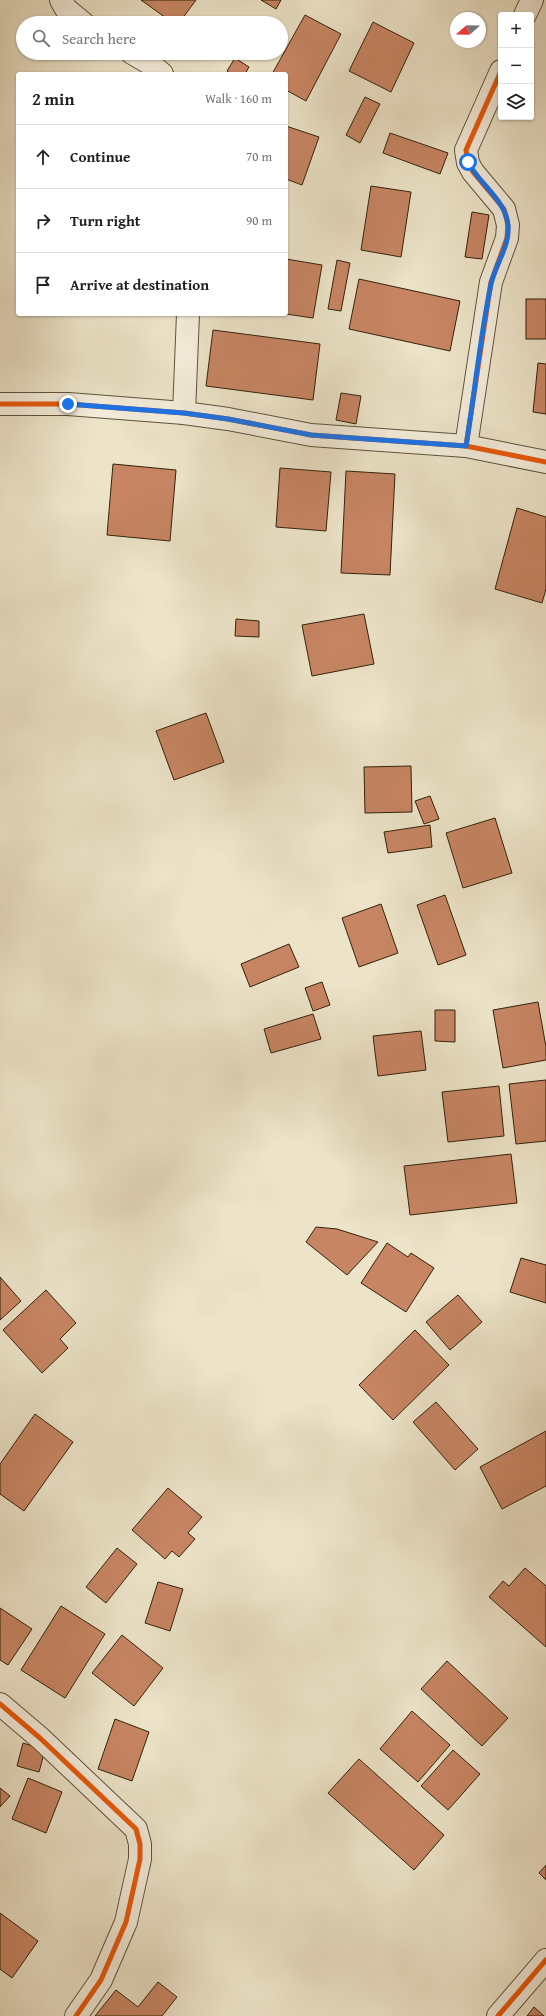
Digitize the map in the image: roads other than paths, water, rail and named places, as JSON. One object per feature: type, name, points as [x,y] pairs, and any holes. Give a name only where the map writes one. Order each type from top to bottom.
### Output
[{"type":"street","points":[[61,0],[66,9],[74,16]]},
{"type":"street","points":[[526,12],[532,0]]},
{"type":"street","points":[[144,60],[160,72]]},
{"type":"street","points":[[466,446],[491,282],[507,238],[508,225],[504,210],[473,172],[468,162],[466,150],[498,78]]},
{"type":"street","points":[[184,413],[188,316]]},
{"type":"street","points":[[0,404],[68,404],[184,413],[228,419],[311,435],[466,446],[546,462]]},
{"type":"street","points":[[0,1704],[40,1738],[136,1830],[140,1844],[140,1859],[126,1922],[101,1980],[76,2016]]},
{"type":"street","points":[[498,2016],[546,1960]]}]
